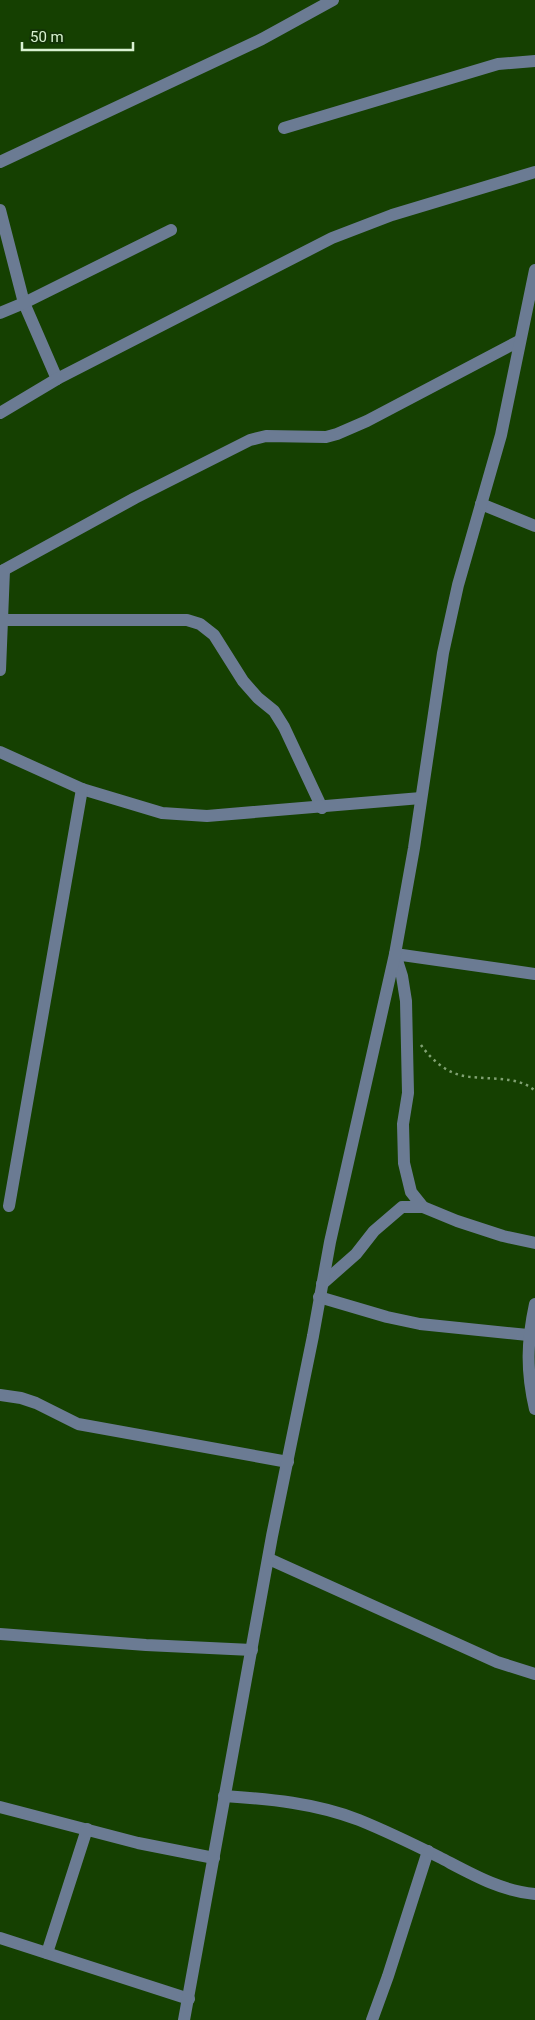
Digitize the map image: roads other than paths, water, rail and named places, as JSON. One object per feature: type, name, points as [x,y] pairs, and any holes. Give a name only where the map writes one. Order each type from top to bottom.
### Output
[{"type":"street","points":[[0,162],[262,39],[333,0]]},
{"type":"street","points":[[284,128],[498,64],[535,61]]},
{"type":"street","points":[[0,413],[57,379],[332,238],[392,215],[535,172]]},
{"type":"street","points":[[0,210],[24,303],[57,379]]},
{"type":"street","points":[[0,313],[171,230]]},
{"type":"street","points":[[184,2020],[224,1796],[319,1297],[353,1136],[395,954],[414,848],[443,653],[458,585],[501,435],[535,270]]},
{"type":"street","points":[[0,670],[2,571],[136,498],[250,440],[266,436],[326,437],[337,434],[368,421],[519,341]]},
{"type":"street","points":[[481,504],[535,526]]},
{"type":"street","points":[[2,620],[187,620],[200,624],[214,635],[243,680],[258,698],[274,711],[322,808]]},
{"type":"street","points":[[0,752],[82,789],[131,805],[171,814],[207,816],[322,808],[421,798]]},
{"type":"street","points":[[9,1206],[82,789]]},
{"type":"street","points":[[395,954],[535,974]]},
{"type":"street","points":[[395,954],[402,976],[406,1001],[408,1093],[403,1124],[404,1163],[411,1192],[423,1206],[456,1221],[503,1236],[535,1243]]},
{"type":"street","points":[[322,1284],[356,1254],[374,1231],[402,1207],[423,1206]]},
{"type":"street","points":[[319,1297],[386,1317],[420,1324],[528,1334]]},
{"type":"street","points":[[535,1304],[528,1334],[531,1394],[535,1409]]},
{"type":"street","points":[[0,1395],[21,1398],[36,1403],[78,1424],[288,1462]]},
{"type":"street","points":[[269,1559],[497,1662],[535,1674]]},
{"type":"street","points":[[0,1634],[146,1645],[252,1650]]},
{"type":"street","points":[[224,1796],[282,1800],[327,1810],[359,1820],[499,1886],[535,1894]]},
{"type":"street","points":[[0,1807],[138,1843],[214,1858]]},
{"type":"street","points":[[47,1952],[86,1829]]},
{"type":"street","points":[[372,2020],[428,1851]]},
{"type":"street","points":[[0,1938],[189,1998]]}]
